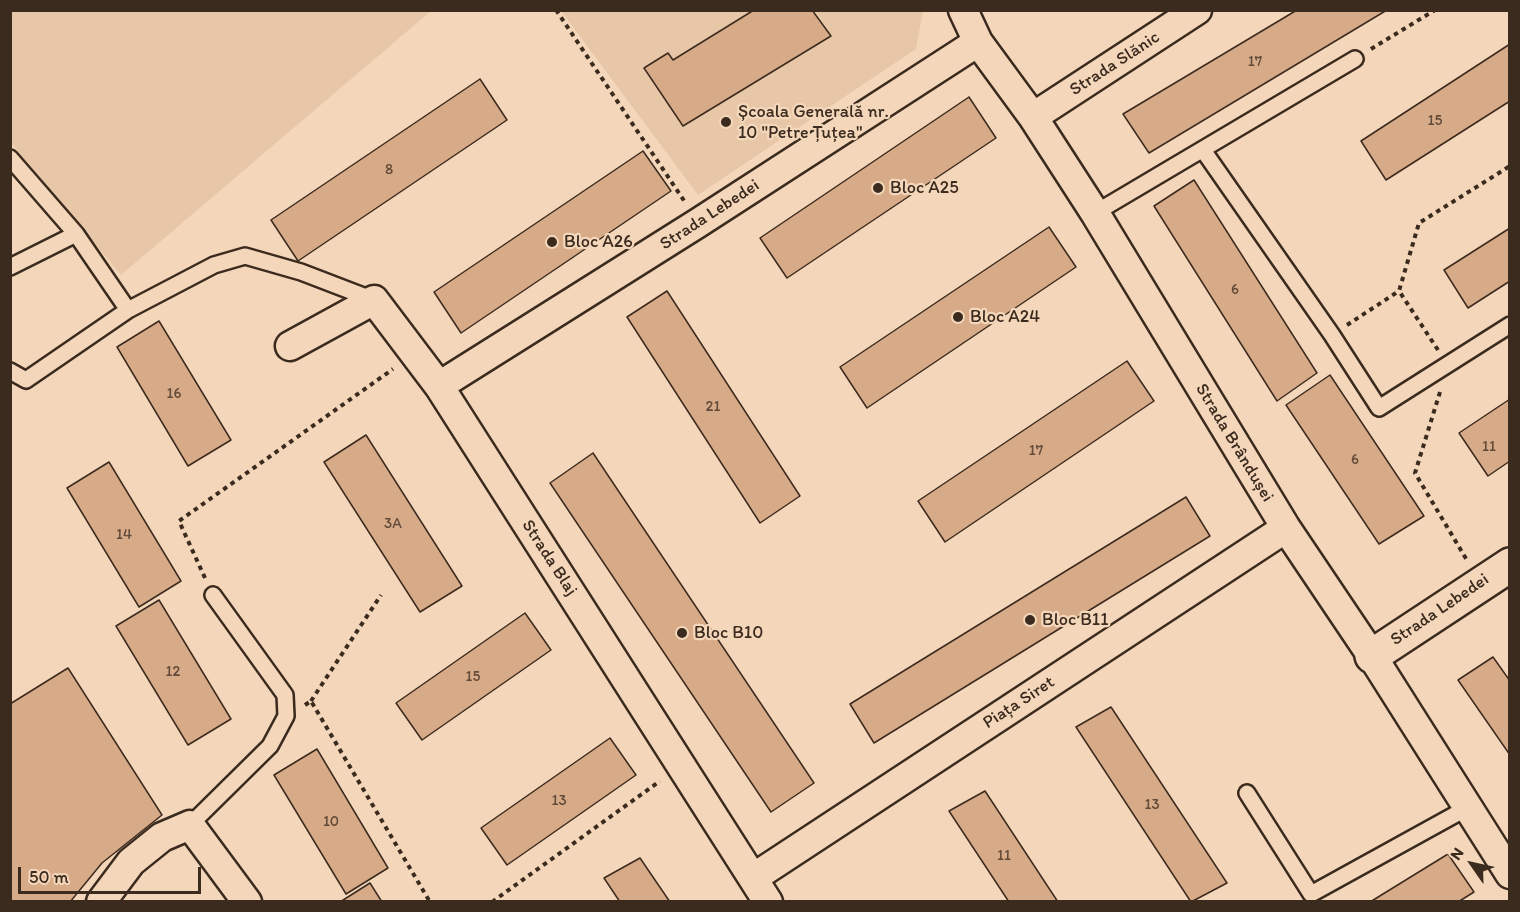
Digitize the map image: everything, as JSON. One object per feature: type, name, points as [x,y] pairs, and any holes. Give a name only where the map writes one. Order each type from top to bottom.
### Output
[{"type":"street","name":"Strada Brândușei","points":[[963,10],[978,42],[1033,117],[1095,213],[1286,528],[1372,656],[1509,874]]},
{"type":"street","name":"Strada Slănic","points":[[1033,117],[1197,10]]},
{"type":"street","name":"Strada Lebedei","points":[[439,386],[698,223],[978,42]]},
{"type":"street","name":"Strada Blaj","points":[[374,300],[439,386],[768,902]]},
{"type":"street","points":[[290,346],[374,300]]},
{"type":"street","name":"Piața Siret","points":[[753,878],[1286,528]]},
{"type":"street","name":"Strada Lebedei","points":[[1372,656],[1509,565]]},
{"type":"street","points":[[100,902],[131,862],[162,837],[190,825],[247,902]]},
{"type":"lane","points":[[1095,213],[1355,59]]},
{"type":"lane","points":[[1203,150],[1332,335],[1379,408],[1509,325]]},
{"type":"lane","points":[[10,158],[76,234],[128,310]]},
{"type":"lane","points":[[10,267],[76,234]]},
{"type":"lane","points":[[10,371],[27,380],[128,310],[214,265],[244,256],[301,272],[374,300]]},
{"type":"lane","points":[[190,825],[270,746],[286,716],[285,695],[213,595]]},
{"type":"lane","points":[[1247,793],[1311,894],[1467,808]]},
{"type":"path","points":[[556,10],[698,223]]},
{"type":"path","points":[[1355,59],[1435,10]]},
{"type":"path","points":[[1332,335],[1399,291]]},
{"type":"path","points":[[213,595],[179,521],[415,354]]},
{"type":"path","points":[[286,716],[311,701],[381,595]]},
{"type":"path","points":[[311,701],[430,902]]},
{"type":"path","points":[[492,902],[681,766]]},
{"type":"shaded area","points":[[10,11],[431,11],[121,275],[11,143]]},
{"type":"shaded area","name":"Școala Generală nr. 10 \"Petre Țuțea\"","points":[[561,11],[923,11],[916,49],[698,195]]},
{"type":"building","points":[[754,10],[812,10],[831,36],[683,126],[644,68],[668,53],[673,60]]},
{"type":"building","points":[[1297,10],[1387,10],[1149,153],[1123,114]]},
{"type":"building","points":[[1510,44],[1510,101],[1386,180],[1361,141]]},
{"type":"building","points":[[480,79],[507,120],[298,261],[271,220]]},
{"type":"building","name":"Bloc A25","points":[[969,97],[996,138],[787,278],[760,238]]},
{"type":"building","name":"Bloc A26","points":[[643,151],[671,191],[461,333],[434,292]]},
{"type":"building","points":[[1194,180],[1317,373],[1277,401],[1154,206]]},
{"type":"building","name":"Bloc A24","points":[[1049,227],[1076,267],[867,408],[840,367]]},
{"type":"building","points":[[1510,228],[1510,281],[1468,308],[1444,270]]},
{"type":"building","points":[[667,291],[800,496],[760,523],[627,317]]},
{"type":"building","points":[[159,321],[231,440],[188,466],[117,347]]},
{"type":"building","points":[[1127,361],[1154,401],[945,542],[918,501]]},
{"type":"building","points":[[1330,375],[1424,516],[1379,544],[1286,405]]},
{"type":"building","points":[[1510,399],[1510,461],[1488,476],[1459,433]]},
{"type":"building","points":[[366,435],[462,586],[420,612],[324,462]]},
{"type":"building","name":"Bloc B10","points":[[593,453],[814,783],[771,812],[550,483]]},
{"type":"building","points":[[109,462],[181,581],[139,607],[67,488]]},
{"type":"building","name":"Bloc B11","points":[[1186,497],[1210,536],[874,743],[850,704]]},
{"type":"building","points":[[159,600],[231,719],[188,745],[116,626]]},
{"type":"building","points":[[525,613],[551,650],[422,740],[396,703]]},
{"type":"building","points":[[1493,657],[1510,681],[1510,755],[1458,680]]},
{"type":"building","points":[[68,668],[162,815],[102,863],[70,902],[10,902],[10,704]]},
{"type":"building","points":[[1111,707],[1227,883],[1191,902],[1076,727]]},
{"type":"building","points":[[610,738],[636,775],[507,865],[481,828]]},
{"type":"building","points":[[317,749],[388,868],[346,894],[274,775]]},
{"type":"building","points":[[985,791],[1058,902],[1009,902],[949,811]]},
{"type":"building","points":[[1448,854],[1474,892],[1458,902],[1370,902]]},
{"type":"building","points":[[640,858],[670,902],[620,902],[604,878]]},
{"type":"building","points":[[370,883],[382,902],[340,902]]},
{"type":"place","name":"Școala Generală nr. 10 \"Petre Țuțea\"","points":[[726,122]]},
{"type":"place","name":"Bloc A25","points":[[878,188]]},
{"type":"place","name":"Bloc A26","points":[[552,242]]},
{"type":"place","name":"Bloc A24","points":[[958,317]]},
{"type":"place","name":"Bloc B11","points":[[1030,620]]},
{"type":"place","name":"Bloc B10","points":[[682,633]]}]
